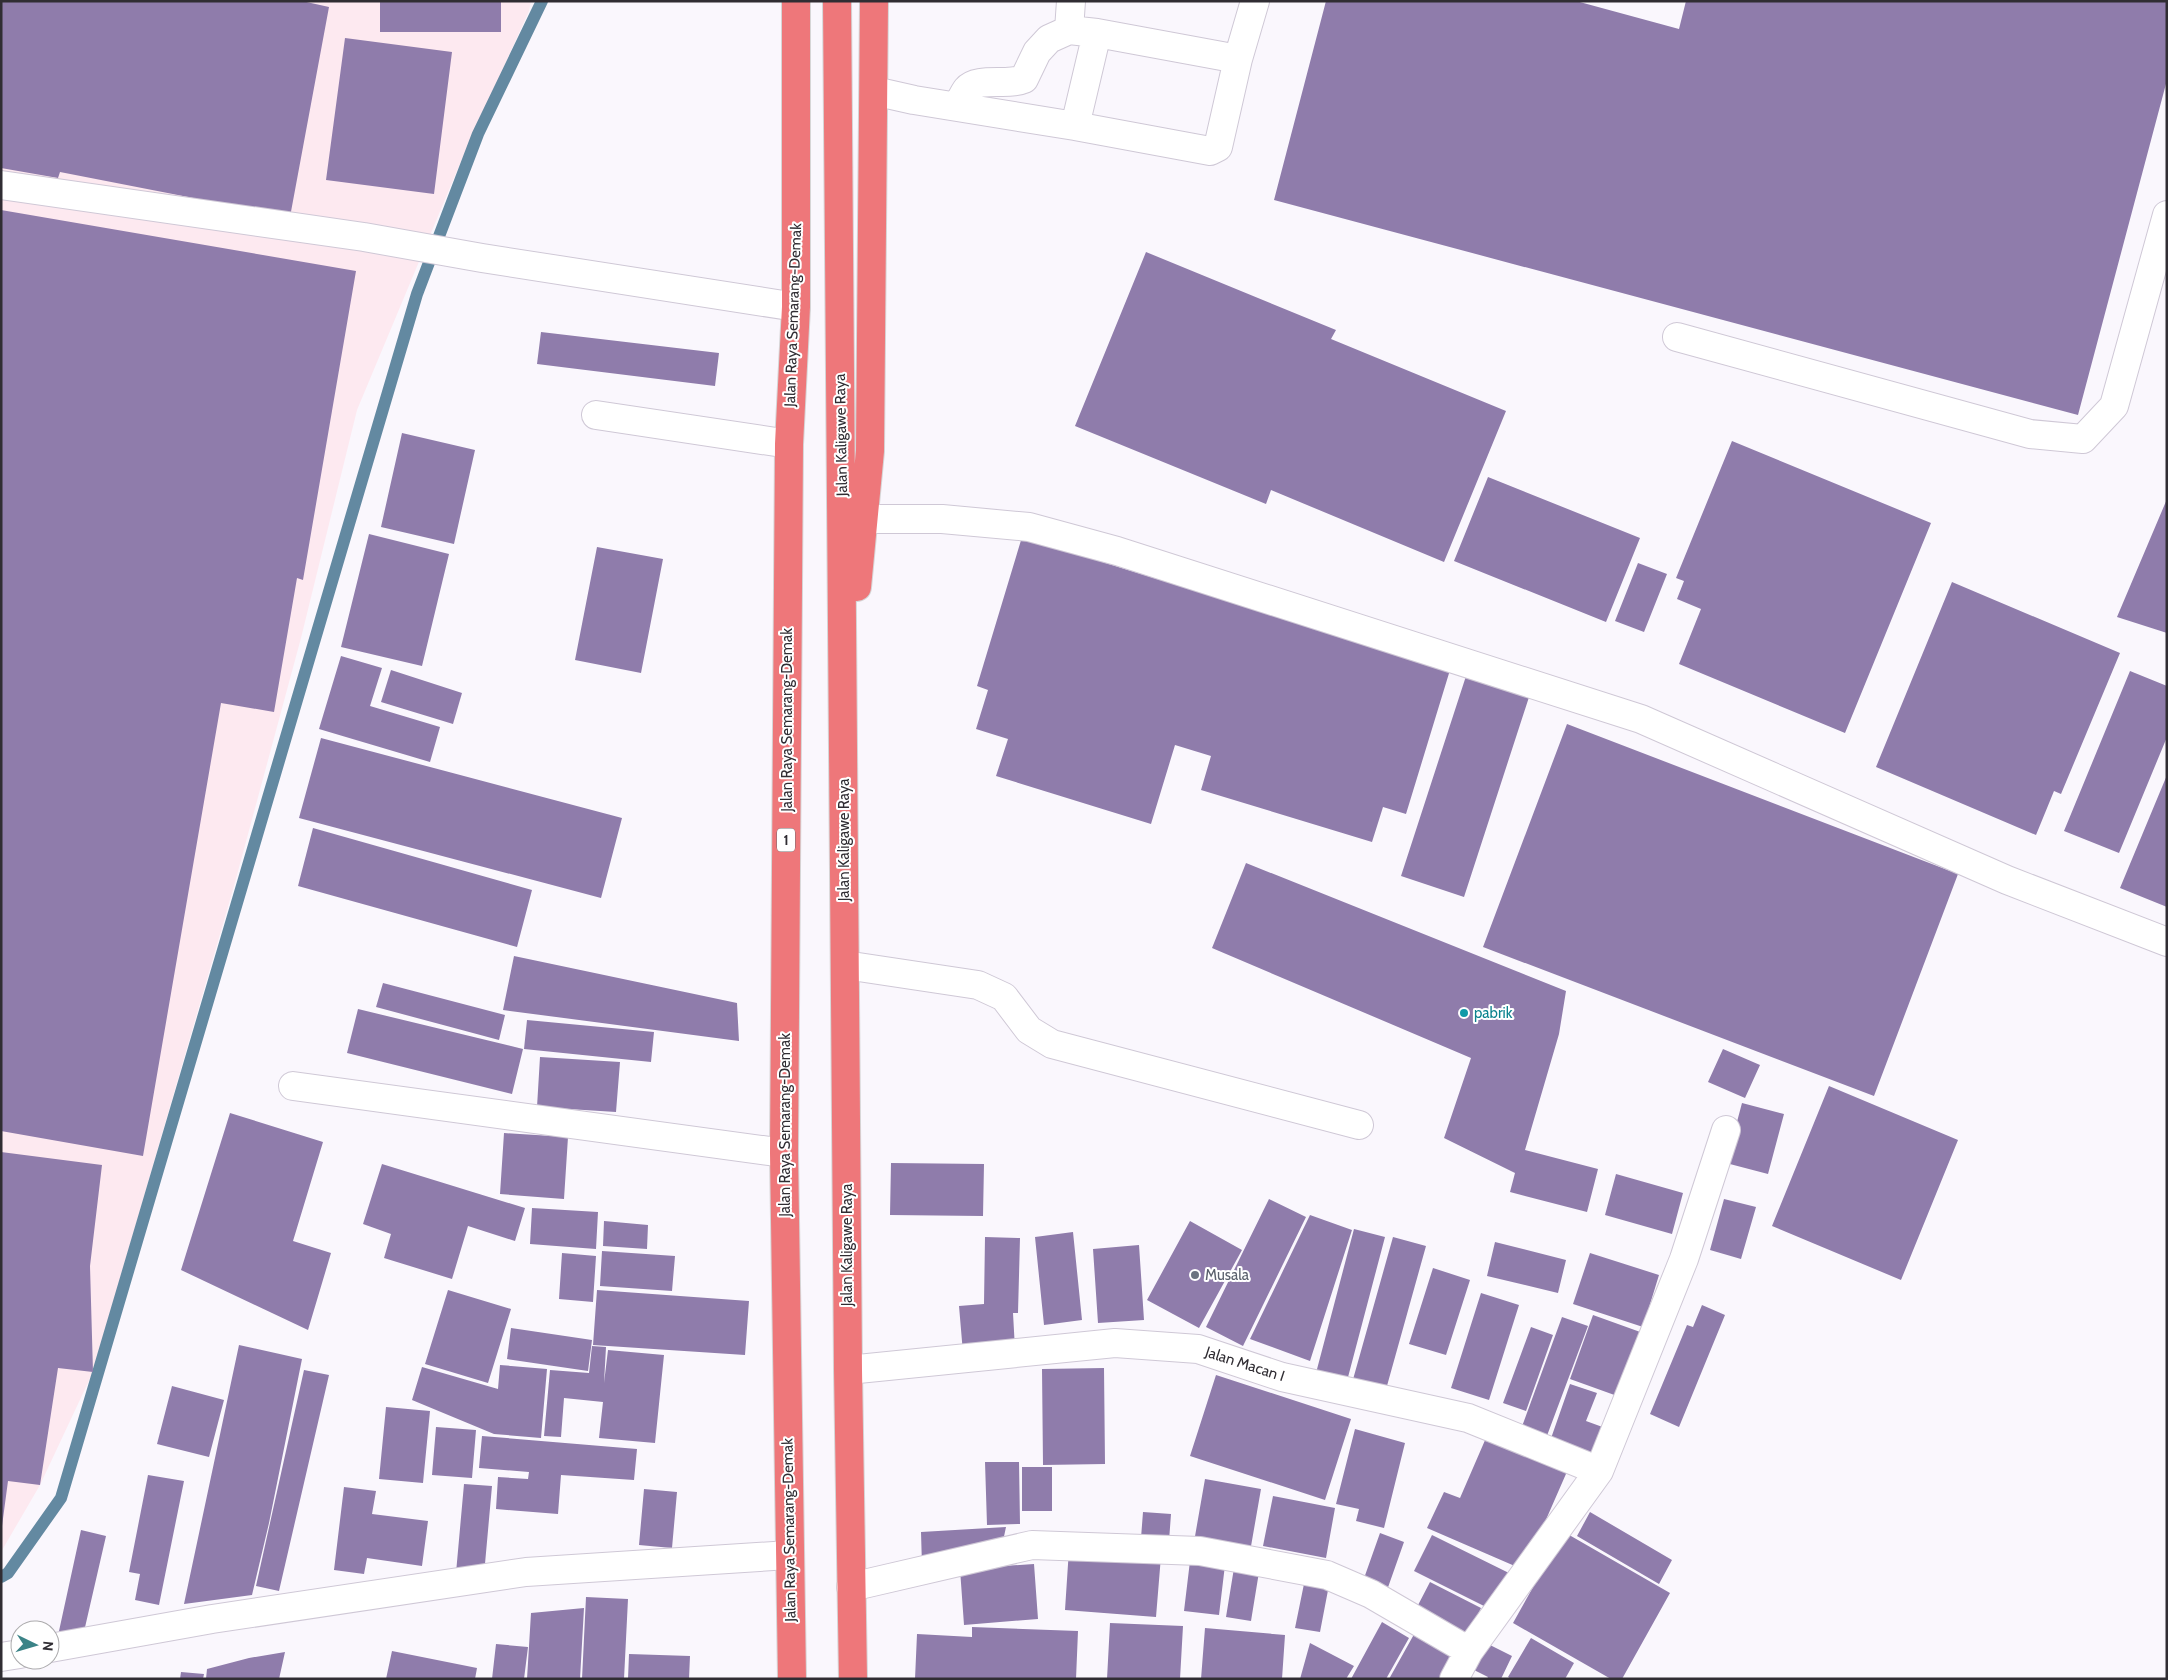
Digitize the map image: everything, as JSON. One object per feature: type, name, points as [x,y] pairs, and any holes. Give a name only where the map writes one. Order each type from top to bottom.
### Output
[{"type":"highway","name":"Jalan Raya Semarang-Demak","points":[[792,1679],[784,1153],[789,444],[796,307],[796,1]]},
{"type":"highway","name":"Jalan Kaligawe Raya","points":[[837,1],[848,1370],[853,1679]]},
{"type":"highway","points":[[844,703],[865,519],[870,451],[874,1]]},
{"type":"street","points":[[1069,30],[1071,1]]},
{"type":"street","points":[[874,91],[1210,151],[1218,148],[1238,59],[1255,1]]},
{"type":"street","points":[[957,107],[967,89],[977,83],[1015,83],[1024,80],[1037,52],[1049,39],[1069,30],[1097,33],[1238,59]]},
{"type":"street","points":[[1075,126],[1097,33]]},
{"type":"street","points":[[1,184],[364,237],[482,258],[796,307]]},
{"type":"street","points":[[1677,337],[2030,434],[2083,439],[2114,406],[2167,216]]},
{"type":"street","points":[[596,415],[789,444]]},
{"type":"street","points":[[865,519],[930,520],[1029,527],[1117,552],[1641,719],[2007,880],[2167,942]]},
{"type":"street","points":[[845,965],[978,985],[1004,997],[1028,1030],[1052,1044],[1359,1125]]},
{"type":"street","points":[[293,1086],[784,1153]]},
{"type":"street","points":[[1454,1679],[1469,1651],[1598,1471],[1684,1260],[1726,1130]]},
{"type":"street","name":"Jalan Macan I","points":[[848,1370],[1115,1343],[1198,1349],[1282,1377],[1468,1418],[1598,1471]]},
{"type":"street","points":[[851,1587],[1032,1545],[1200,1551],[1327,1575],[1371,1594],[1469,1651]]},
{"type":"street","points":[[60,1646],[212,1619],[526,1572],[789,1555]]},
{"type":"shaded area","points":[[1,1],[531,1],[529,11],[459,166],[357,410],[301,638],[234,886],[93,1372],[40,1485],[1,1552]]},
{"type":"building","points":[[1,1],[302,1],[329,7],[290,217],[60,172],[58,178],[1,168]]},
{"type":"building","points":[[380,1],[501,1],[501,32],[380,32]]},
{"type":"building","points":[[1326,1],[1576,1],[1679,29],[1686,1],[2167,1],[2167,80],[2078,415],[1274,200]]},
{"type":"building","points":[[345,38],[452,52],[434,194],[326,180]]},
{"type":"building","points":[[1,210],[356,271],[303,580],[297,578],[274,712],[221,703],[143,1156],[1,1131]]},
{"type":"building","points":[[1146,252],[1336,330],[1331,339],[1506,411],[1444,562],[1271,490],[1266,504],[1075,426]]},
{"type":"building","points":[[541,332],[719,353],[715,386],[537,364]]},
{"type":"building","points":[[402,433],[475,450],[454,544],[381,527]]},
{"type":"building","points":[[1732,441],[1931,523],[1845,733],[1679,664],[1701,609],[1677,599],[1684,581],[1676,578]]},
{"type":"building","points":[[1488,477],[1640,538],[1606,622],[1454,561]]},
{"type":"building","points":[[2167,499],[2167,633],[2117,617]]},
{"type":"building","points":[[369,534],[449,554],[422,666],[341,647]]},
{"type":"building","points":[[1022,537],[1450,670],[1406,814],[1383,807],[1372,842],[1201,790],[1211,756],[1175,745],[1151,824],[996,776],[1008,739],[976,729],[988,690],[977,686]]},
{"type":"building","points":[[597,547],[663,559],[641,673],[575,660]]},
{"type":"building","points":[[1638,563],[1667,574],[1644,632],[1615,621]]},
{"type":"building","points":[[1952,582],[2120,653],[2061,794],[2054,791],[2036,835],[1876,767]]},
{"type":"building","points":[[341,656],[382,668],[370,706],[440,727],[430,762],[319,729]]},
{"type":"building","points":[[391,670],[462,693],[453,724],[381,702]]},
{"type":"building","points":[[2130,671],[2167,686],[2167,737],[2119,853],[2064,831]]},
{"type":"building","points":[[1467,673],[1530,694],[1464,897],[1401,876]]},
{"type":"building","points":[[1567,724],[1958,874],[1874,1096],[1483,947]]},
{"type":"building","points":[[321,738],[622,818],[601,898],[299,818]]},
{"type":"building","points":[[2167,775],[2167,907],[2120,888]]},
{"type":"building","points":[[313,828],[532,890],[517,947],[298,886]]},
{"type":"building","name":"pabrik","points":[[1246,863],[1566,991],[1559,1034],[1525,1150],[1598,1169],[1587,1212],[1510,1192],[1515,1173],[1444,1138],[1471,1058],[1212,948]]},
{"type":"building","points":[[514,956],[737,1003],[739,1041],[503,1010]]},
{"type":"building","points":[[383,983],[505,1015],[499,1040],[376,1007]]},
{"type":"building","points":[[358,1009],[523,1049],[512,1094],[347,1053]]},
{"type":"building","points":[[527,1020],[654,1032],[651,1062],[524,1049]]},
{"type":"building","points":[[1723,1049],[1760,1065],[1745,1098],[1708,1082]]},
{"type":"building","points":[[540,1057],[620,1062],[616,1112],[537,1107]]},
{"type":"building","points":[[1829,1086],[1958,1140],[1901,1280],[1772,1226]]},
{"type":"building","points":[[1742,1103],[1784,1114],[1768,1174],[1726,1163]]},
{"type":"building","points":[[230,1113],[323,1142],[293,1241],[331,1253],[308,1330],[181,1270]]},
{"type":"building","points":[[504,1133],[568,1137],[564,1199],[500,1194]]},
{"type":"building","points":[[1,1152],[102,1165],[90,1266],[93,1372],[58,1368],[40,1485],[8,1481],[2,1526]]},
{"type":"building","points":[[891,1163],[984,1164],[983,1216],[890,1215]]},
{"type":"building","points":[[382,1164],[525,1208],[515,1241],[468,1226],[452,1279],[384,1258],[391,1234],[363,1224]]},
{"type":"building","points":[[1616,1174],[1683,1193],[1672,1234],[1605,1215]]},
{"type":"building","points":[[1269,1199],[1306,1217],[1243,1346],[1206,1327]]},
{"type":"building","points":[[1724,1199],[1756,1207],[1741,1259],[1710,1250]]},
{"type":"building","points":[[532,1208],[598,1212],[596,1249],[530,1244]]},
{"type":"building","points":[[1310,1215],[1352,1230],[1310,1361],[1250,1339]]},
{"type":"building","points":[[604,1221],[648,1225],[647,1249],[603,1246]]},
{"type":"building","name":"Musala","points":[[1190,1221],[1242,1250],[1199,1328],[1147,1300]]},
{"type":"building","points":[[1354,1229],[1385,1237],[1347,1381],[1316,1373]]},
{"type":"building","points":[[1073,1232],[1082,1320],[1044,1325],[1035,1237]]},
{"type":"building","points":[[985,1237],[1020,1238],[1018,1313],[1013,1313],[1015,1349],[963,1353],[959,1306],[984,1304]]},
{"type":"building","points":[[1393,1237],[1426,1246],[1385,1393],[1352,1383]]},
{"type":"building","points":[[1495,1242],[1566,1260],[1558,1293],[1487,1276]]},
{"type":"building","points":[[1139,1245],[1144,1320],[1098,1323],[1093,1249]]},
{"type":"building","points":[[602,1251],[675,1256],[672,1291],[600,1286]]},
{"type":"building","points":[[562,1253],[596,1256],[593,1302],[559,1299]]},
{"type":"building","points":[[1590,1253],[1659,1275],[1643,1327],[1573,1304]]},
{"type":"building","points":[[1433,1268],[1470,1280],[1446,1355],[1409,1344]]},
{"type":"building","points":[[448,1290],[511,1309],[488,1383],[425,1364]]},
{"type":"building","points":[[597,1290],[749,1301],[745,1355],[593,1345]]},
{"type":"building","points":[[1481,1293],[1519,1305],[1489,1400],[1451,1388]]},
{"type":"building","points":[[1702,1305],[1725,1315],[1679,1427],[1650,1414],[1687,1325],[1693,1327]]},
{"type":"building","points":[[1593,1315],[1643,1333],[1620,1397],[1570,1379]]},
{"type":"building","points":[[1562,1317],[1588,1326],[1545,1441],[1520,1432]]},
{"type":"building","points":[[1531,1327],[1553,1335],[1526,1411],[1503,1403]]},
{"type":"building","points":[[511,1328],[592,1340],[588,1371],[507,1359]]},
{"type":"building","points":[[239,1345],[302,1359],[269,1523],[252,1595],[184,1604]]},
{"type":"building","points":[[592,1346],[606,1347],[604,1383],[608,1350],[664,1355],[655,1443],[599,1438],[603,1402],[564,1398],[561,1437],[544,1436],[550,1370],[589,1373]]},
{"type":"building","points":[[500,1365],[547,1369],[541,1438],[494,1434],[412,1400],[422,1367],[498,1389]]},
{"type":"building","points":[[1104,1368],[1105,1464],[1043,1465],[1042,1369]]},
{"type":"building","points":[[304,1370],[329,1375],[279,1591],[256,1586]]},
{"type":"building","points":[[1216,1375],[1351,1419],[1325,1500],[1190,1456]]},
{"type":"building","points":[[1570,1384],[1597,1393],[1586,1421],[1608,1429],[1597,1461],[1549,1444]]},
{"type":"building","points":[[172,1386],[224,1400],[209,1457],[157,1444]]},
{"type":"building","points":[[386,1407],[430,1411],[423,1483],[379,1479]]},
{"type":"building","points":[[436,1427],[476,1430],[472,1478],[432,1475]]},
{"type":"building","points":[[1355,1429],[1405,1443],[1384,1528],[1356,1521],[1359,1509],[1336,1504]]},
{"type":"building","points":[[1489,1431],[1569,1467],[1524,1570],[1427,1528],[1444,1492],[1460,1498]]},
{"type":"building","points":[[482,1436],[637,1449],[634,1480],[561,1475],[558,1514],[496,1509],[498,1477],[528,1479],[529,1472],[479,1468]]},
{"type":"building","points":[[985,1462],[1019,1462],[1020,1524],[987,1525]]},
{"type":"building","points":[[1022,1467],[1052,1467],[1052,1511],[1022,1511]]},
{"type":"building","points":[[148,1475],[184,1481],[159,1605],[135,1600],[140,1574],[129,1572]]},
{"type":"building","points":[[1205,1479],[1261,1489],[1250,1552],[1194,1542]]},
{"type":"building","points":[[464,1484],[492,1486],[484,1575],[456,1573]]},
{"type":"building","points":[[344,1487],[376,1491],[372,1514],[428,1521],[422,1566],[367,1558],[364,1574],[334,1570]]},
{"type":"building","points":[[644,1489],[677,1492],[672,1548],[639,1545]]},
{"type":"building","points":[[1273,1496],[1335,1508],[1326,1558],[1263,1546]]},
{"type":"building","points":[[1143,1512],[1171,1514],[1169,1541],[1141,1538]]},
{"type":"building","points":[[1590,1512],[1672,1560],[1659,1584],[1577,1536]]},
{"type":"building","points":[[1006,1527],[1002,1546],[922,1566],[921,1532]]},
{"type":"building","points":[[81,1530],[106,1536],[83,1636],[60,1631]]},
{"type":"building","points":[[1564,1532],[1670,1593],[1622,1679],[1611,1679],[1513,1623]]},
{"type":"building","points":[[1380,1533],[1404,1542],[1386,1593],[1362,1584]]},
{"type":"building","points":[[1432,1535],[1513,1575],[1496,1612],[1414,1571]]},
{"type":"building","points":[[1069,1549],[1161,1556],[1156,1617],[1065,1610]]},
{"type":"building","points":[[1190,1561],[1225,1565],[1219,1615],[1184,1611]]},
{"type":"building","points":[[1034,1564],[1038,1619],[964,1625],[960,1569]]},
{"type":"building","points":[[1234,1568],[1259,1572],[1251,1621],[1226,1617]]},
{"type":"building","points":[[1305,1579],[1329,1585],[1320,1632],[1295,1628]]},
{"type":"building","points":[[1430,1582],[1481,1608],[1468,1635],[1416,1609]]},
{"type":"building","points":[[586,1597],[628,1599],[624,1679],[582,1679]]},
{"type":"building","points":[[584,1608],[580,1679],[527,1679],[531,1613]]},
{"type":"building","points":[[1382,1622],[1409,1638],[1386,1679],[1351,1679]]},
{"type":"building","points":[[1110,1623],[1183,1626],[1180,1679],[1107,1679]]},
{"type":"building","points":[[972,1627],[1078,1631],[1076,1679],[915,1679],[917,1634],[972,1637]]},
{"type":"building","points":[[1205,1628],[1285,1635],[1282,1679],[1201,1679]]},
{"type":"building","points":[[1417,1629],[1459,1653],[1444,1679],[1389,1679]]},
{"type":"building","points":[[1531,1638],[1574,1663],[1565,1679],[1511,1679],[1508,1677]]},
{"type":"building","points":[[1484,1642],[1512,1656],[1501,1679],[1487,1679],[1488,1677],[1472,1669]]},
{"type":"building","points":[[1310,1643],[1354,1666],[1346,1679],[1300,1679]]},
{"type":"building","points":[[496,1644],[528,1647],[524,1679],[492,1679]]},
{"type":"building","points":[[392,1651],[477,1668],[475,1679],[386,1679]]},
{"type":"building","points":[[285,1652],[279,1679],[206,1679],[207,1669],[249,1658]]},
{"type":"building","points":[[629,1654],[690,1656],[689,1679],[628,1679]]},
{"type":"building","points":[[181,1672],[204,1674],[203,1679],[180,1679]]},
{"type":"waterway","points":[[1,1577],[8,1573],[61,1498],[417,294],[478,134],[542,1]]},
{"type":"place","name":"pabrik","points":[[1464,1013]]},
{"type":"place","name":"Musala","points":[[1195,1275]]}]
